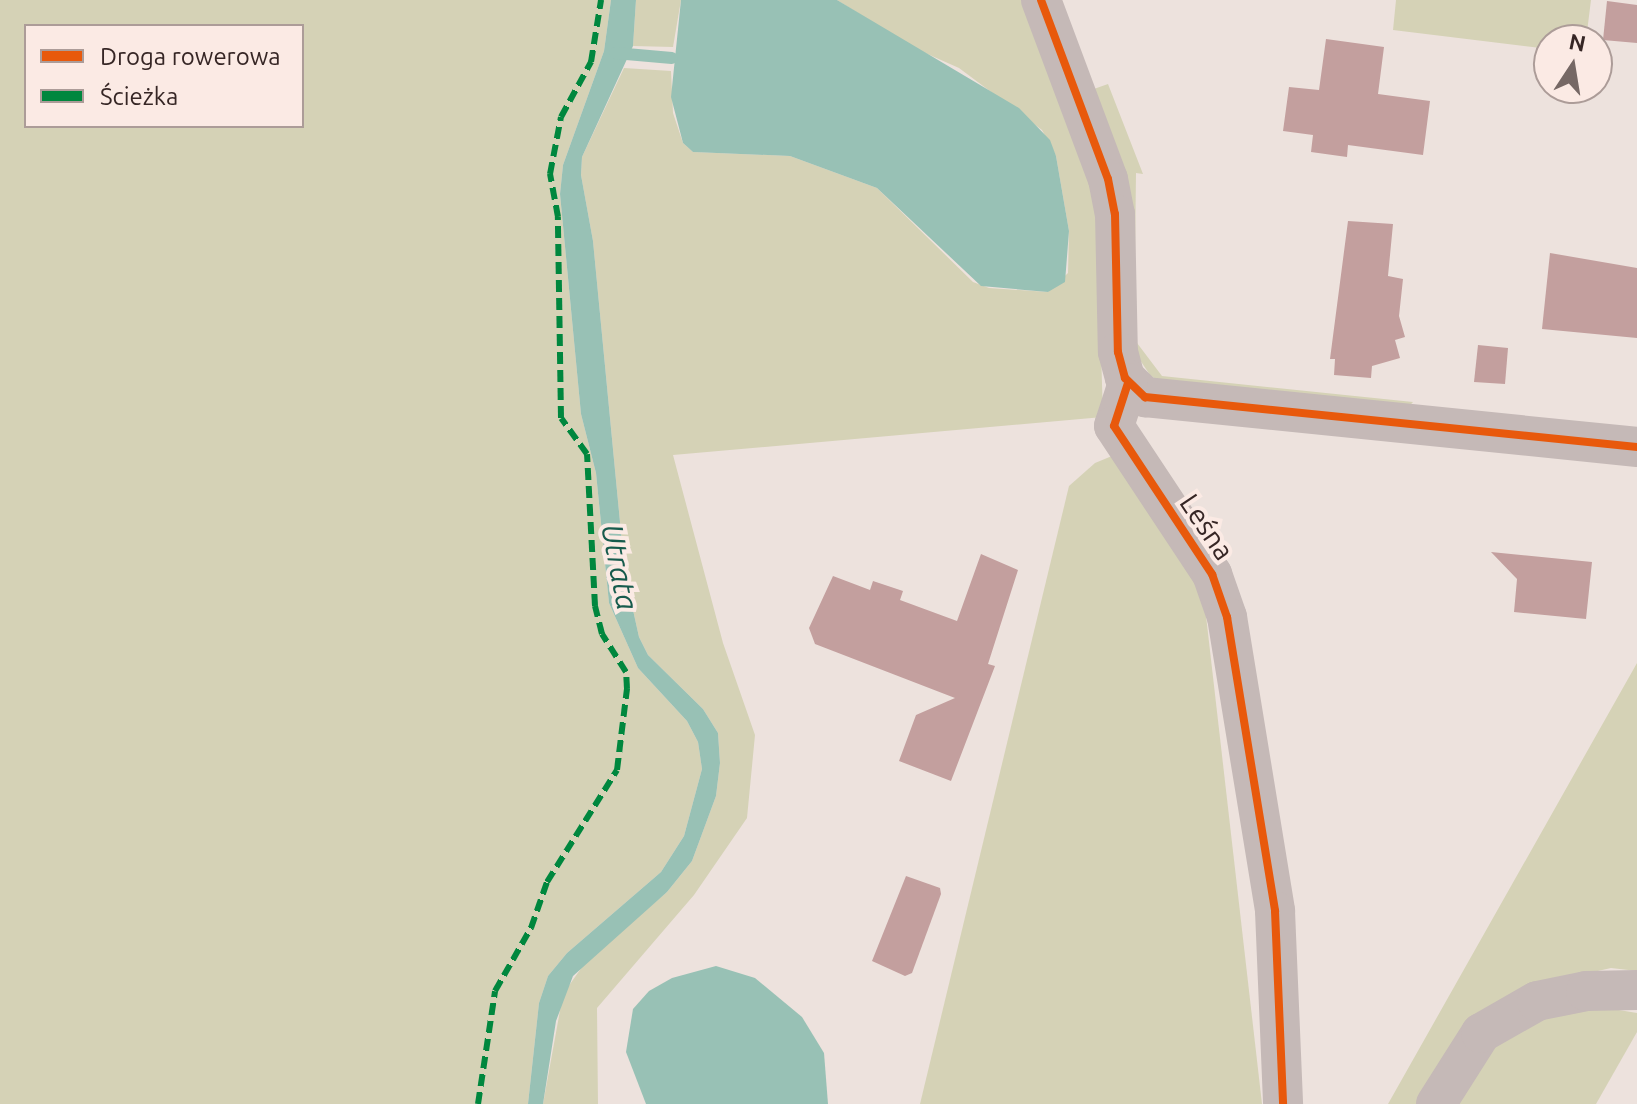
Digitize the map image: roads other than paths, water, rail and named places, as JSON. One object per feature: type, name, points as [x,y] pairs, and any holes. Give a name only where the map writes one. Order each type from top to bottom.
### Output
[{"type":"street","points":[[1041,0],[1112,194],[1118,352],[1128,383],[1163,402],[1637,447]]},
{"type":"street","name":"Leśna","points":[[1128,383],[1114,426],[1212,574],[1227,617],[1275,911],[1283,1104]]},
{"type":"street","points":[[1436,1104],[1481,1033],[1537,1001],[1586,991],[1637,990]]},
{"type":"water","name":"Utrata","points":[[611,0],[636,0],[633,46],[582,157],[581,175],[593,241],[625,574],[639,637],[648,655],[703,709],[718,733],[720,763],[716,796],[692,861],[667,892],[573,976],[556,1021],[543,1104],[528,1104],[539,1003],[548,976],[567,953],[661,872],[684,836],[702,769],[698,742],[687,721],[638,668],[609,603],[596,473],[581,414],[560,194],[563,165],[604,51]]},
{"type":"water","points":[[681,0],[837,0],[1019,108],[1050,140],[1056,156],[1069,231],[1065,282],[1048,292],[981,286],[877,188],[790,156],[693,152],[683,143],[671,97]]},
{"type":"water","points":[[716,966],[755,978],[802,1017],[824,1053],[828,1104],[646,1104],[626,1052],[633,1009],[649,991],[672,978]]},
{"type":"waterway","points":[[615,53],[672,58]]}]
